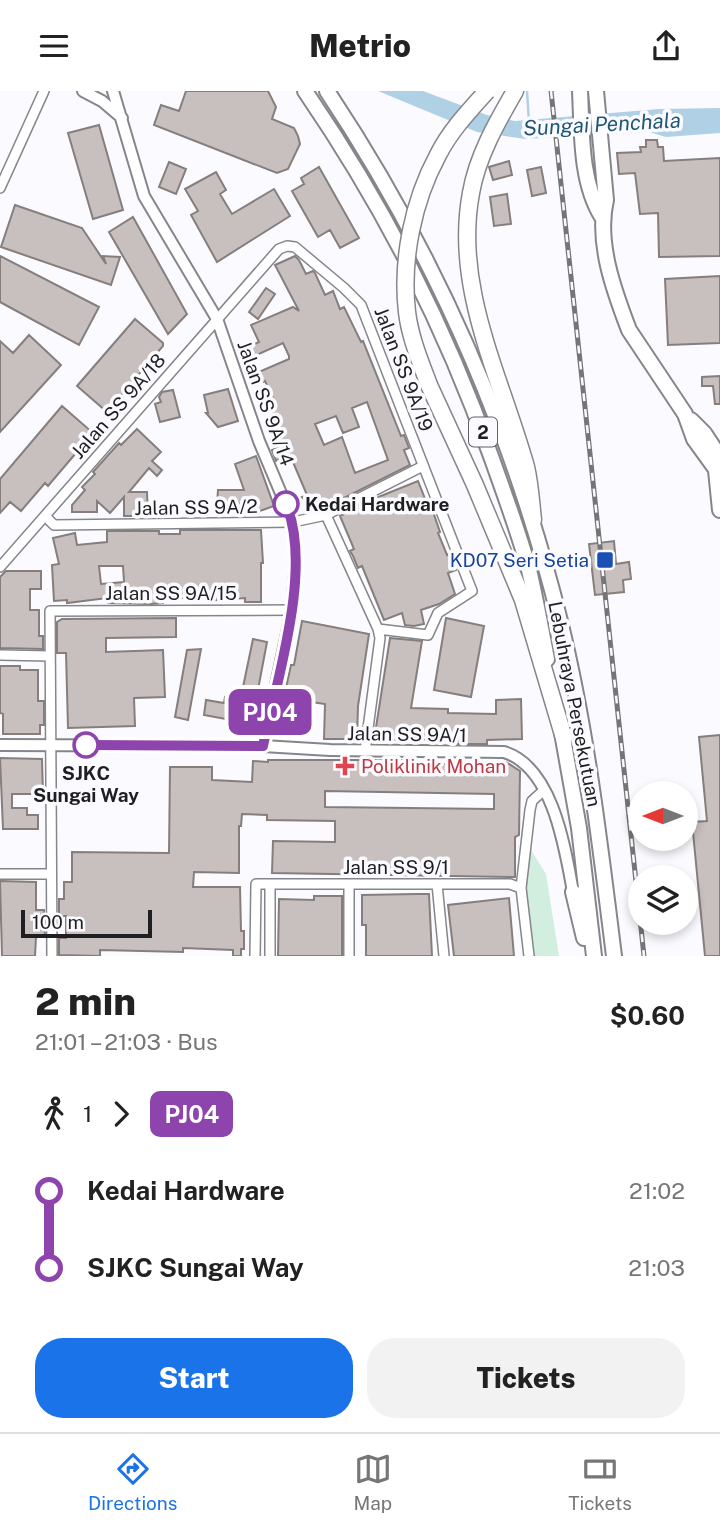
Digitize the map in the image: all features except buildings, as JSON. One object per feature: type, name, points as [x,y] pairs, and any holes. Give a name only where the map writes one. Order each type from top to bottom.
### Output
[{"type":"highway","points":[[487,91],[461,120],[438,154],[417,204],[407,274],[407,313],[415,348],[429,385],[523,600],[564,738]]},
{"type":"highway","points":[[515,91],[496,123],[471,191],[467,226],[468,273],[477,313],[527,470],[533,520]]},
{"type":"main road","name":"Lebuhraya Persekutuan","points":[[305,91],[344,148],[389,223],[425,293],[470,395],[510,508],[528,569],[564,738],[579,828],[594,956]]},
{"type":"main road","name":"Lebuhraya Persekutuan","points":[[327,91],[359,139],[439,284],[508,444],[533,520],[561,622],[577,700],[614,956]]},
{"type":"main road","points":[[580,91],[591,201],[602,217]]},
{"type":"main road","points":[[596,91],[606,200],[602,217],[608,266],[629,330],[685,414],[694,439],[719,467],[720,510]]},
{"type":"main road","points":[[573,892],[589,956]]},
{"type":"street","points":[[0,188],[44,91]]},
{"type":"street","points":[[83,91],[102,101],[122,118]]},
{"type":"street","name":"Jalan SS 9A/14","points":[[113,91],[144,196],[217,319],[259,441],[293,521],[296,561],[292,610],[263,746]]},
{"type":"street","points":[[118,106],[122,91]]},
{"type":"street","name":"Jalan SS 9A/19","points":[[217,319],[279,249],[295,247],[360,305],[472,591],[438,613],[428,635],[378,629]]},
{"type":"street","name":"Jalan SS 9A/18","points":[[0,567],[217,319]]},
{"type":"street","name":"Jalan SS 9A/2","points":[[45,516],[54,525],[293,521],[326,515],[423,466]]},
{"type":"street","points":[[326,515],[380,638],[365,751]]},
{"type":"street","name":"Jalan SS 9A/15","points":[[50,656],[50,611],[292,610]]},
{"type":"street","points":[[0,655],[50,656],[52,956]]},
{"type":"street","name":"Jalan SS 9A/1","points":[[0,745],[263,746],[365,751],[504,752],[527,764],[543,791]]},
{"type":"street","points":[[528,956],[522,888],[530,810],[532,801],[543,791],[558,823],[573,892]]},
{"type":"street","points":[[0,874],[51,874]]},
{"type":"street","points":[[255,956],[256,884],[270,884],[270,956]]},
{"type":"street","name":"Jalan SS 9/1","points":[[270,884],[510,884],[522,888]]},
{"type":"street","points":[[349,884],[349,956]]},
{"type":"street","points":[[437,884],[444,956]]},
{"type":"green space","points":[[531,850],[546,874],[559,956],[533,956],[526,888]]},
{"type":"water","name":"Sungai Penchala","points":[[378,91],[423,91],[487,115],[515,121],[659,109],[720,108],[720,133],[666,137],[649,132],[525,139],[477,132]]},
{"type":"waterway","name":"Sungai Penchala","points":[[527,91],[529,123]]},
{"type":"railway","points":[[551,91],[644,956]]},
{"type":"bus line","name":"PJ04","points":[[86,745],[263,746],[292,610],[296,561],[293,521],[286,504]]},
{"type":"place","name":"Kedai Hardware","points":[[286,504]]},
{"type":"place","name":"KD07 Seri Setia","points":[[605,560]]},
{"type":"place","name":"SJKC Sungai Way","points":[[86,745]]},
{"type":"place","name":"Poliklinik Mohan","points":[[345,766]]}]
